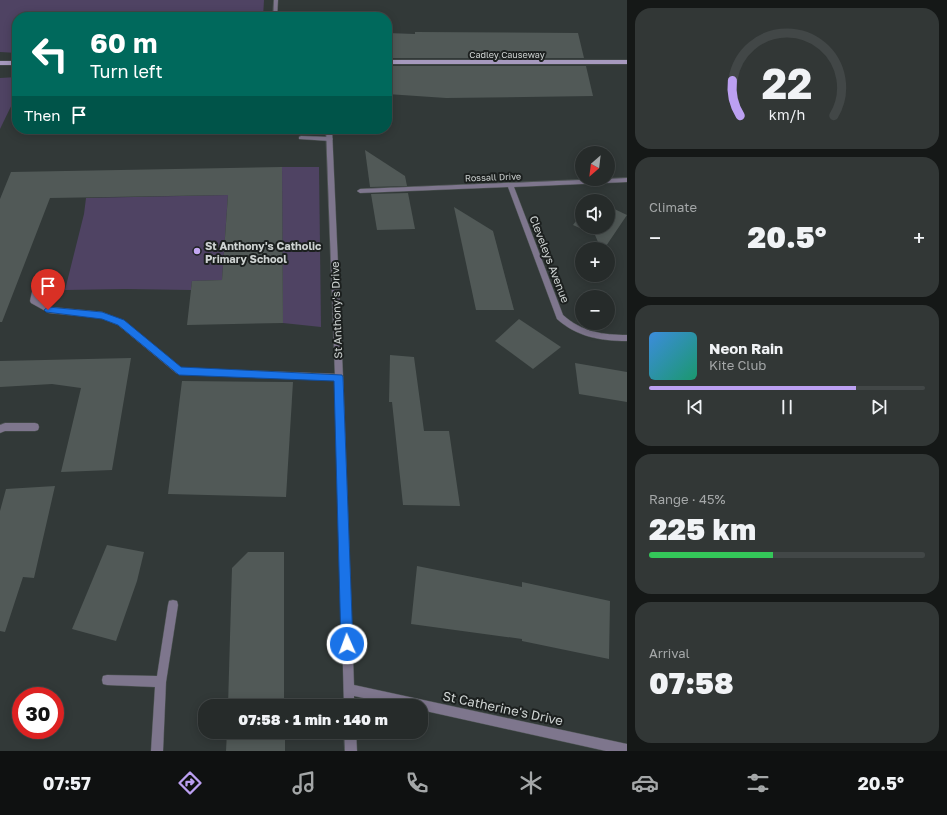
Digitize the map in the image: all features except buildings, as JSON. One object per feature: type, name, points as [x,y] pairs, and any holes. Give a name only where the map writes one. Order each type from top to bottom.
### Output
[{"type":"street","points":[[275,12],[276,0]]},
{"type":"street","points":[[0,63],[12,62]]},
{"type":"street","name":"Cadley Causeway","points":[[392,62],[627,62]]},
{"type":"street","name":"St Anthony's Drive","points":[[330,134],[349,699]]},
{"type":"street","points":[[301,138],[330,139]]},
{"type":"street","name":"Rossall Drive","points":[[360,191],[627,180]]},
{"type":"street","name":"Cleveleys Avenue","points":[[510,185],[560,317],[568,325],[589,335],[627,338]]},
{"type":"street","points":[[40,274],[34,301],[48,310],[102,316],[121,323],[179,371],[339,377]]},
{"type":"street","points":[[0,429],[5,427],[35,427]]},
{"type":"street","points":[[157,751],[161,682],[173,605]]},
{"type":"street","points":[[107,680],[161,682]]},
{"type":"street","name":"St Catherine's Drive","points":[[349,690],[627,750]]},
{"type":"street","points":[[350,739],[351,751]]},
{"type":"shaded area","points":[[0,0],[264,0],[263,12],[12,12],[12,53],[0,52]]},
{"type":"shaded area","points":[[12,77],[12,104],[0,129],[0,78]]},
{"type":"shaded area","points":[[282,167],[319,167],[321,327],[283,323]]},
{"type":"shaded area","points":[[228,195],[222,280],[192,281],[191,290],[65,290],[84,214],[86,198]]},
{"type":"place","name":"St Anthony's Catholic Primary School","points":[[197,251]]},
{"type":"route","points":[[48,310],[102,316],[121,323],[179,371],[339,377],[347,644]]}]
